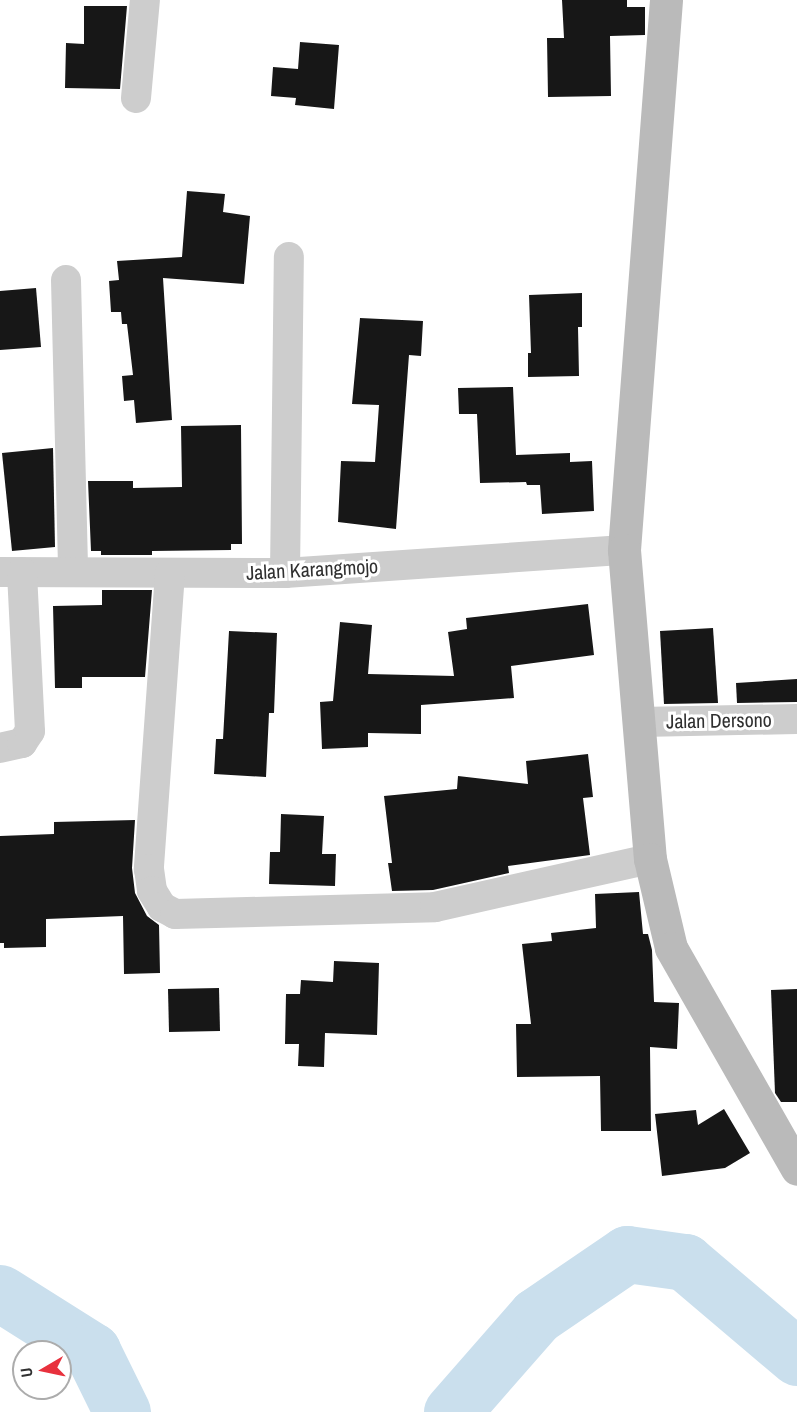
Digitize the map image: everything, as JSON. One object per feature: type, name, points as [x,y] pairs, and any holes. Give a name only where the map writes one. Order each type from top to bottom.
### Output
[{"type":"main road","points":[[666,0],[624,550],[650,859],[671,948],[797,1169]]},
{"type":"street","points":[[136,98],[145,0]]},
{"type":"street","points":[[285,573],[289,257]]},
{"type":"street","points":[[66,280],[73,572]]},
{"type":"street","name":"Jalan Karangmojo","points":[[11,572],[285,573],[624,550]]},
{"type":"street","points":[[0,748],[22,743],[30,731],[11,572]]},
{"type":"street","points":[[170,573],[149,868],[152,891],[162,907],[175,914],[435,907],[650,859]]},
{"type":"street","name":"Jalan Dersono","points":[[640,722],[797,719]]},
{"type":"building","points":[[562,0],[627,0],[627,7],[645,7],[645,35],[610,36],[611,96],[548,97],[547,38],[564,38]]},
{"type":"building","points":[[84,6],[127,6],[120,89],[65,88],[66,43],[84,44]]},
{"type":"building","points":[[300,42],[339,45],[334,109],[295,105],[296,98],[271,96],[273,67],[298,69]]},
{"type":"building","points":[[187,191],[225,194],[223,212],[250,216],[244,284],[163,278],[172,420],[136,423],[134,400],[124,401],[122,376],[133,375],[127,324],[122,324],[121,312],[111,312],[109,281],[119,280],[117,261],[182,257]]},
{"type":"building","points":[[36,288],[41,347],[0,350],[0,291]]},
{"type":"building","points":[[582,293],[582,327],[578,327],[579,376],[528,377],[528,353],[531,353],[529,295]]},
{"type":"building","points":[[360,318],[423,321],[421,356],[409,355],[396,529],[338,522],[341,461],[375,462],[379,405],[352,404]]},
{"type":"building","points":[[513,387],[516,455],[570,453],[570,462],[592,461],[594,511],[542,514],[540,485],[527,485],[526,482],[480,483],[477,414],[459,414],[458,388]]},
{"type":"building","points":[[241,425],[242,544],[231,544],[231,550],[152,551],[152,555],[101,555],[101,551],[91,551],[88,481],[133,481],[133,488],[182,487],[181,426]]},
{"type":"building","points":[[53,448],[55,547],[12,551],[2,453]]},
{"type":"building","points":[[102,590],[152,590],[145,677],[82,677],[82,688],[55,688],[53,606],[102,605]]},
{"type":"building","points":[[588,604],[594,655],[511,666],[514,698],[421,705],[421,734],[368,733],[368,747],[322,749],[320,702],[333,701],[340,622],[372,625],[368,674],[454,676],[448,632],[467,629],[466,618]]},
{"type":"building","points":[[713,628],[718,703],[664,704],[660,631]]},
{"type":"building","points":[[229,631],[277,633],[274,713],[269,713],[266,777],[214,774],[216,739],[223,739]]},
{"type":"building","points":[[797,679],[797,702],[737,703],[736,683]]},
{"type":"building","points":[[588,754],[593,797],[583,798],[590,855],[508,866],[509,873],[433,890],[392,891],[388,863],[392,863],[384,796],[457,789],[458,776],[528,784],[526,761]]},
{"type":"building","points":[[281,814],[324,816],[322,854],[336,854],[335,886],[269,884],[270,852],[280,852]]},
{"type":"building","points":[[135,820],[132,868],[135,893],[147,916],[159,925],[160,973],[124,974],[123,916],[46,919],[46,947],[4,948],[4,943],[0,943],[0,836],[54,834],[54,822]]},
{"type":"building","points":[[639,892],[643,934],[648,934],[652,950],[654,1002],[679,1003],[677,1049],[650,1047],[651,1131],[601,1131],[600,1076],[517,1077],[516,1024],[531,1024],[522,944],[552,941],[551,933],[596,928],[595,894]]},
{"type":"building","points":[[334,961],[379,963],[377,1035],[325,1033],[324,1067],[298,1066],[299,1044],[285,1044],[286,994],[300,994],[301,980],[333,982]]},
{"type":"building","points":[[219,988],[220,1031],[169,1032],[168,989]]},
{"type":"building","points":[[797,989],[797,1102],[781,1102],[775,1093],[771,990]]},
{"type":"building","points":[[724,1109],[750,1153],[725,1168],[662,1176],[655,1114],[696,1110],[698,1125]]},
{"type":"waterway","points":[[452,1412],[536,1316],[627,1254],[685,1262],[797,1357]]},
{"type":"waterway","points":[[0,1293],[92,1351],[122,1412]]}]
